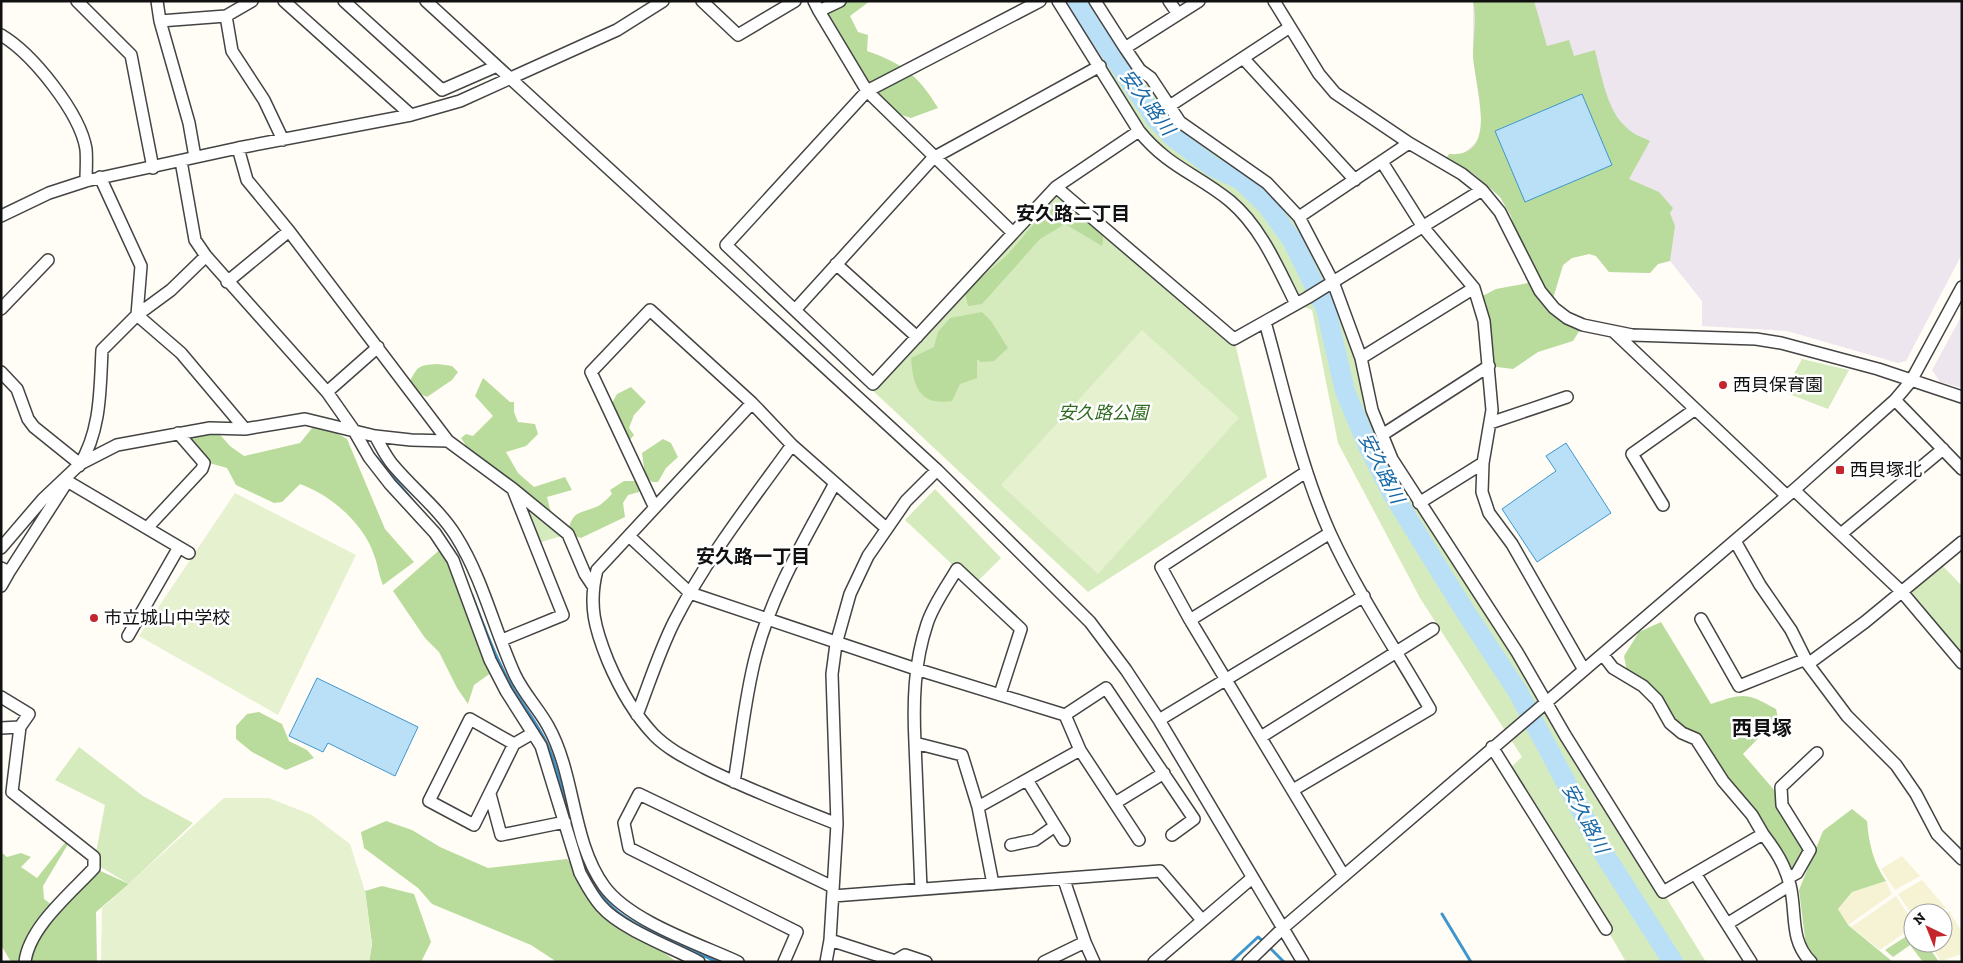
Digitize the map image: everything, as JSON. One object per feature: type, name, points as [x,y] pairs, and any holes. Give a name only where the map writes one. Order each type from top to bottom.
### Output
[{"type":"street","points":[[77,1],[131,55],[153,168]]},
{"type":"street","points":[[157,1],[160,21],[177,75],[189,123],[195,157]]},
{"type":"street","points":[[160,21],[226,16],[252,1]]},
{"type":"street","points":[[284,1],[411,115]]},
{"type":"street","points":[[344,1],[442,90],[497,66]]},
{"type":"street","points":[[426,1],[690,246],[937,470],[1090,622],[1126,670],[1158,720],[1303,962]]},
{"type":"street","points":[[1,216],[49,193],[100,177],[153,168],[238,148],[411,115],[460,101],[618,30],[663,1]]},
{"type":"street","points":[[702,1],[738,35],[795,1]]},
{"type":"street","points":[[840,1],[816,6],[867,91],[933,158],[1012,232]]},
{"type":"street","points":[[1040,1],[867,91],[726,245],[872,384],[1056,187],[1140,131]]},
{"type":"street","points":[[1058,1],[1140,131],[1154,148],[1171,163],[1230,201],[1257,232],[1276,263],[1296,304]]},
{"type":"street","points":[[1095,1],[1140,70],[1151,78],[1180,122],[1195,134],[1232,156],[1267,182],[1299,218],[1333,282],[1361,358],[1372,410],[1392,459],[1517,652],[1663,892],[1696,875],[1764,834]]},
{"type":"street","points":[[1169,1],[1178,14]]},
{"type":"street","points":[[1125,48],[1199,1]]},
{"type":"street","points":[[1274,1],[1319,74],[1335,93],[1409,143],[1462,174],[1482,190],[1500,212],[1540,291],[1551,306],[1567,318],[1583,325],[1614,332],[1773,341],[1878,368],[1911,381],[1962,397]]},
{"type":"street","points":[[226,16],[232,51],[264,100],[283,140]]},
{"type":"street","points":[[1168,106],[1290,27]]},
{"type":"street","points":[[1,35],[24,55],[59,92],[71,110],[86,150],[86,181]]},
{"type":"street","points":[[1243,58],[1355,180]]},
{"type":"street","points":[[795,310],[933,158],[1100,66]]},
{"type":"street","points":[[1299,218],[1409,143]]},
{"type":"street","points":[[238,148],[247,180],[289,231],[448,441],[513,489],[568,534],[585,574],[593,586]]},
{"type":"street","points":[[181,161],[195,240],[227,282],[326,392],[353,429],[361,445],[384,478],[435,533],[449,553],[490,660],[541,746],[550,770],[580,873],[589,890],[601,906],[616,920],[699,962]]},
{"type":"street","points":[[1382,162],[1422,227],[1474,288],[1484,321],[1492,410],[1483,463],[1482,492],[1489,513],[1512,544],[1584,670]]},
{"type":"street","points":[[100,177],[141,266],[137,315]]},
{"type":"street","points":[[1056,187],[1234,339],[1307,298],[1482,190]]},
{"type":"street","points":[[227,282],[289,231]]},
{"type":"street","points":[[1,586],[5,570],[80,464],[99,415],[102,350],[137,315],[171,290],[206,256]]},
{"type":"street","points":[[1,309],[48,260]]},
{"type":"street","points":[[836,264],[917,337]]},
{"type":"street","points":[[1248,962],[1283,928],[1492,747],[1603,655],[1895,400],[1911,381],[1962,287]]},
{"type":"street","points":[[1361,358],[1474,288]]},
{"type":"street","points":[[654,506],[591,372],[650,310],[752,402],[792,445],[886,528]]},
{"type":"street","points":[[137,315],[181,353],[245,429]]},
{"type":"street","points":[[1266,322],[1306,472],[1330,533],[1364,596],[1430,709],[1293,790]]},
{"type":"street","points":[[1614,332],[1694,410],[1790,493],[1841,534],[1902,592],[1962,663]]},
{"type":"street","points":[[326,392],[378,347]]},
{"type":"street","points":[[1382,435],[1489,366]]},
{"type":"street","points":[[1,372],[17,389],[28,419],[34,428],[80,464]]},
{"type":"street","points":[[1490,423],[1567,397]]},
{"type":"street","points":[[1895,400],[1962,469]]},
{"type":"street","points":[[752,402],[654,506],[597,570],[593,586],[592,603],[598,637],[611,667],[638,715],[654,735],[674,752],[734,782],[837,824]]},
{"type":"street","points":[[1663,505],[1632,454],[1694,410]]},
{"type":"street","points":[[1,548],[43,500],[80,464],[117,445],[210,428],[245,429],[305,419],[353,429],[375,436],[411,440],[448,441]]},
{"type":"street","points":[[147,528],[202,469],[204,463],[178,433]]},
{"type":"street","points":[[375,436],[392,464],[430,503],[455,534],[470,560],[516,676],[548,725],[557,744],[584,843],[593,867],[604,886],[631,913],[738,962]]},
{"type":"street","points":[[638,715],[673,624],[690,593],[715,551],[792,445]]},
{"type":"street","points":[[1841,534],[1943,450]]},
{"type":"street","points":[[1419,503],[1483,463]]},
{"type":"street","points":[[826,962],[830,940],[837,824],[832,674],[836,644],[850,594],[868,556],[906,501],[937,470]]},
{"type":"street","points":[[1306,472],[1161,567],[1190,620],[1344,876]]},
{"type":"street","points":[[67,481],[184,550],[128,636]]},
{"type":"street","points":[[734,782],[755,656],[767,620],[780,588],[835,483]]},
{"type":"street","points":[[502,640],[563,615],[513,489]]},
{"type":"street","points":[[1190,620],[1330,533]]},
{"type":"street","points":[[629,536],[690,593],[836,644],[1065,715],[1080,750],[1139,840]]},
{"type":"street","points":[[1735,540],[1760,585],[1791,630],[1807,661],[1847,716],[1896,765],[1916,794],[1937,834],[1962,859]]},
{"type":"street","points":[[1701,619],[1739,686],[1807,661],[1902,592],[1962,542]]},
{"type":"street","points":[[921,889],[913,707],[916,669],[927,622],[957,569],[1021,629],[1000,694]]},
{"type":"street","points":[[1158,720],[1364,596]]},
{"type":"street","points":[[469,603],[485,597]]},
{"type":"street","points":[[1262,738],[1396,650],[1433,629]]},
{"type":"street","points":[[1603,655],[1613,668],[1643,686],[1657,700],[1670,723],[1696,739],[1723,781],[1752,815],[1782,859],[1794,906],[1794,933],[1802,953],[1811,962]]},
{"type":"street","points":[[1065,715],[1106,688],[1194,819],[1172,835]]},
{"type":"street","points":[[1,697],[28,714],[20,728],[12,792],[94,857],[94,868],[35,932],[27,948],[25,962]]},
{"type":"street","points":[[514,744],[470,719],[428,801],[474,825],[514,744],[533,733]]},
{"type":"street","points":[[1,728],[20,728]]},
{"type":"street","points":[[915,743],[962,755],[978,807],[993,884]]},
{"type":"street","points":[[1492,747],[1606,929]]},
{"type":"street","points":[[978,807],[1080,750]]},
{"type":"street","points":[[1727,924],[1789,881],[1797,873],[1810,850],[1782,805],[1781,787],[1816,752]]},
{"type":"street","points":[[1115,803],[1164,773]]},
{"type":"street","points":[[1026,780],[1064,840]]},
{"type":"street","points":[[490,794],[501,835],[565,822]]},
{"type":"street","points":[[784,962],[797,932],[629,848],[624,823],[639,794],[833,892],[921,889],[1064,880],[1160,871],[1202,920]]},
{"type":"street","points":[[1011,845],[1035,840],[1055,826]]},
{"type":"street","points":[[572,846],[584,843]]},
{"type":"street","points":[[1696,875],[1751,962]]},
{"type":"street","points":[[1154,962],[1252,878]]},
{"type":"street","points":[[1064,880],[1085,942],[1094,962]]},
{"type":"street","points":[[830,940],[895,961],[905,955],[926,962]]},
{"type":"street","points":[[1044,962],[1085,942]]},
{"type":"shaded area","points":[[1473,1],[1962,1],[1962,254],[1906,361],[1898,363],[1787,331],[1702,326],[1702,301],[1670,261],[1658,264],[1650,273],[1609,272],[1596,256],[1589,254],[1572,258],[1563,265],[1551,306],[1523,259],[1511,216],[1500,197],[1474,174],[1447,157],[1449,154],[1459,155],[1465,152],[1478,141],[1481,134],[1482,123],[1473,56]]},
{"type":"shaded area","points":[[1962,315],[1962,388],[1940,382],[1932,370]]},
{"type":"shaded area","points":[[1902,856],[1920,876],[1895,890],[1881,869]]},
{"type":"shaded area","points":[[1922,880],[1942,903],[1904,903],[1898,894]]},
{"type":"shaded area","points":[[1886,881],[1892,894],[1848,925],[1838,909],[1852,892]]},
{"type":"shaded area","points":[[1896,896],[1903,907],[1903,934],[1880,950],[1851,927]]},
{"type":"shaded area","points":[[1953,917],[1962,932],[1962,954],[1941,961],[1936,953],[1953,953]]},
{"type":"green space","points":[[840,1],[870,1],[850,16],[858,32],[868,35],[867,51],[890,60],[908,72],[924,87],[938,108],[911,118],[886,110],[867,91],[840,33],[819,11]]},
{"type":"green space","points":[[1058,1],[1095,1],[1184,125],[1244,166],[1299,217],[1338,295],[1377,428],[1706,962],[1626,962],[1584,889],[1509,769],[1522,757],[1420,598],[1338,443],[1312,310],[1296,304],[1257,232],[1230,201],[1151,145]]},
{"type":"green space","points":[[1473,1],[1534,1],[1547,46],[1569,40],[1574,56],[1595,50],[1609,102],[1619,120],[1628,129],[1650,141],[1629,179],[1659,192],[1673,208],[1670,213],[1675,226],[1670,261],[1658,264],[1650,273],[1609,272],[1596,256],[1589,254],[1572,258],[1563,265],[1551,305],[1583,325],[1573,341],[1538,352],[1513,369],[1489,366],[1477,299],[1496,289],[1528,283],[1549,303],[1523,259],[1511,216],[1500,197],[1474,174],[1447,157],[1449,154],[1465,152],[1475,144],[1480,132],[1480,100],[1473,55],[1475,21]]},
{"type":"green space","name":"安久路公園","points":[[1056,187],[1234,339],[1267,477],[1088,592],[871,389]]},
{"type":"green space","points":[[1066,202],[1093,219],[1098,225],[1102,231],[1102,246],[1065,224],[1040,239],[982,304],[968,306],[965,293],[1006,256],[1039,219]]},
{"type":"green space","points":[[982,312],[991,321],[1008,348],[994,361],[981,362],[977,359],[977,378],[960,384],[952,401],[941,402],[925,397],[916,385],[911,358],[934,347],[938,332],[950,318]]},
{"type":"green space","points":[[1142,330],[1239,418],[1098,574],[1001,485]]},
{"type":"green space","points":[[1802,359],[1849,370],[1828,409],[1784,392]]},
{"type":"green space","points":[[438,364],[452,366],[458,372],[452,380],[427,397],[416,392],[409,383],[417,370],[422,366]]},
{"type":"green space","points":[[483,378],[510,402],[514,402],[514,412],[518,422],[535,424],[538,434],[526,446],[506,452],[518,473],[534,487],[565,477],[572,490],[547,497],[552,517],[472,455],[461,438],[466,434],[473,436],[493,416],[475,396]]},
{"type":"green space","points":[[631,387],[646,402],[634,415],[629,428],[634,435],[628,442],[612,403],[617,394]]},
{"type":"green space","points":[[317,422],[347,439],[385,529],[414,562],[383,585],[375,559],[363,532],[334,503],[323,495],[300,484],[282,502],[274,503],[236,485],[227,468],[209,463],[178,433],[214,428],[230,446],[244,456],[300,443]]},
{"type":"green space","points":[[663,439],[671,443],[678,457],[666,468],[658,482],[652,482],[645,475],[642,453]]},
{"type":"green space","points":[[624,481],[635,481],[639,486],[639,492],[628,495],[623,503],[625,517],[581,538],[568,534],[575,516],[600,505],[612,494],[610,490]]},
{"type":"green space","points":[[513,489],[568,534],[535,544]]},
{"type":"green space","points":[[935,489],[1001,558],[974,585],[905,520]]},
{"type":"green space","points":[[235,493],[356,555],[278,715],[139,636]]},
{"type":"green space","points":[[444,546],[460,579],[467,617],[478,645],[495,670],[474,685],[468,704],[457,688],[439,652],[425,638],[393,591]]},
{"type":"green space","points":[[1942,565],[1962,586],[1962,660],[1904,590]]},
{"type":"green space","points":[[1661,622],[1711,704],[1744,696],[1751,697],[1776,709],[1778,718],[1743,754],[1781,798],[1807,855],[1788,878],[1696,739],[1670,723],[1657,700],[1628,677],[1624,656],[1639,632]]},
{"type":"green space","points":[[259,712],[282,724],[289,741],[307,750],[314,758],[286,770],[252,752],[236,739],[236,726],[247,714]]},
{"type":"green space","points":[[79,747],[143,796],[193,823],[129,884],[94,863],[105,805],[55,780]]},
{"type":"green space","points":[[224,798],[269,798],[312,815],[350,844],[365,891],[372,944],[369,962],[101,962],[102,908]]},
{"type":"green space","points":[[1852,809],[1867,821],[1872,853],[1886,881],[1852,892],[1838,909],[1848,925],[1893,962],[1816,962],[1806,946],[1799,890],[1823,831]]},
{"type":"green space","points":[[386,821],[412,830],[440,847],[488,868],[567,859],[620,922],[677,962],[557,962],[531,945],[432,904],[418,888],[364,848],[361,832]]},
{"type":"green space","points":[[71,839],[43,886],[44,899],[55,907],[94,868],[129,884],[96,912],[97,962],[11,962],[1,945],[1,852],[7,857],[21,853],[31,857],[21,867],[37,878],[64,844]]},
{"type":"green space","points":[[382,886],[414,894],[431,942],[421,962],[369,962],[372,944],[365,891]]},
{"type":"green space","points":[[1903,938],[1903,950],[1893,957],[1885,950]]},
{"type":"green space","points":[[1916,953],[1933,953],[1939,962],[1923,962]]},
{"type":"water","points":[[1582,94],[1612,165],[1525,202],[1495,131]]},
{"type":"water","points":[[1566,443],[1611,513],[1537,562],[1502,509],[1556,471],[1546,456]]},
{"type":"water","points":[[317,678],[418,727],[395,776],[328,743],[323,752],[289,736]]},
{"type":"waterway","name":"安久路川","points":[[1076,1],[1155,118],[1173,137],[1213,167],[1241,180],[1267,205],[1292,240],[1326,309],[1345,391],[1367,444],[1392,493],[1463,608],[1518,692],[1604,854],[1673,962]]},
{"type":"waterway","points":[[372,452],[418,507]]},
{"type":"waterway","points":[[472,595],[507,678],[538,727],[550,751],[573,834],[588,874],[599,892],[613,908],[634,923],[717,962]]},
{"type":"waterway","points":[[1442,914],[1471,962]]},
{"type":"waterway","points":[[1231,962],[1258,937],[1264,942]]},
{"type":"waterway","points":[[1268,946],[1284,962]]},
{"type":"place","name":"西貝保育園","points":[[1723,385]]},
{"type":"place","name":"西貝塚北","points":[[1840,470]]},
{"type":"place","name":"市立城山中学校","points":[[94,618]]},
{"type":"district","name":"安久路二丁目","points":[[1073,213]]},
{"type":"district","name":"安久路一丁目","points":[[753,556]]},
{"type":"district","name":"西貝塚","points":[[1762,728]]}]
